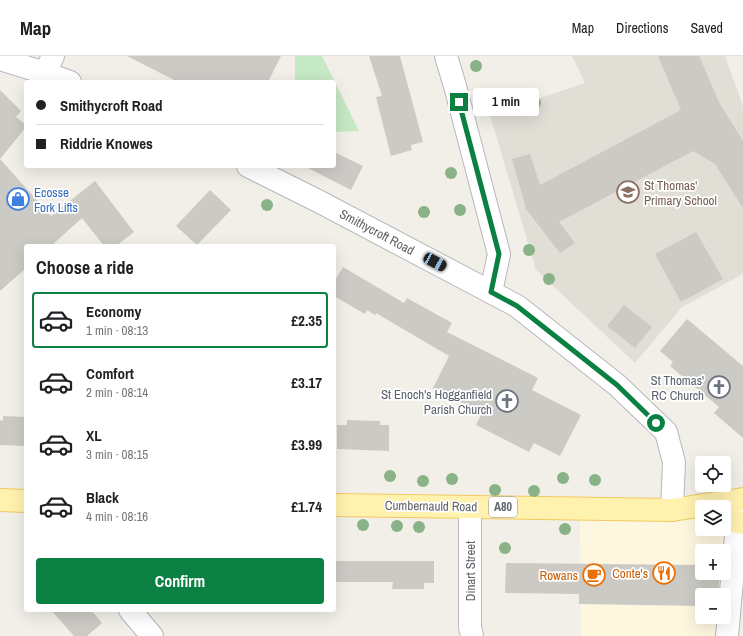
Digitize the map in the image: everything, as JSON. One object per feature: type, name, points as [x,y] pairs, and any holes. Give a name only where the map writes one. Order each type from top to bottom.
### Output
[{"type":"main road","name":"Cumbernauld Road","points":[[672,510],[741,499]]},
{"type":"main road","points":[[0,500],[24,501]]},
{"type":"main road","name":"Cumbernauld Road","points":[[336,505],[672,510],[695,515]]},
{"type":"street","points":[[446,56],[499,254],[491,292]]},
{"type":"street","points":[[0,59],[49,64],[68,80]]},
{"type":"street","name":"Smithycroft Road","points":[[252,168],[320,202],[517,306],[611,380],[666,432],[674,462],[672,510]]},
{"type":"street","points":[[727,636],[735,522],[741,499]]},
{"type":"street","name":"Dinart Street","points":[[470,506],[470,627],[472,636]]},
{"type":"street","points":[[132,612],[152,636]]},
{"type":"shaded area","name":"St Thomas' Primary School","points":[[572,56],[725,56],[743,106],[743,274],[682,307],[635,363],[536,270],[490,115],[585,83]]},
{"type":"shaded area","points":[[695,509],[695,536],[726,536],[726,544],[695,544],[695,580],[728,580],[729,588],[695,588],[695,624],[731,624],[731,620],[732,636],[581,636],[580,511]]},
{"type":"green space","points":[[295,56],[322,56],[334,80],[295,80]]},
{"type":"green space","points":[[336,84],[359,131],[336,132]]},
{"type":"building","points":[[127,56],[281,56],[269,80],[174,80]]},
{"type":"building","points":[[369,56],[400,56],[423,142],[411,145],[412,150],[391,156],[376,97],[382,96]]},
{"type":"building","points":[[658,56],[699,56],[719,102],[743,141],[743,208],[715,164],[693,151],[559,222],[575,243],[560,253],[526,209],[512,159],[530,154],[540,185],[681,110]]},
{"type":"building","points":[[0,90],[21,111],[16,117],[24,123],[24,129],[0,159]]},
{"type":"building","points":[[336,153],[363,166],[351,190],[308,168],[336,168]]},
{"type":"building","name":"Ecosse Fork Lifts","points":[[0,159],[51,216],[95,181],[134,232],[119,244],[102,244],[82,218],[53,244],[24,244],[24,270],[0,291]]},
{"type":"building","points":[[210,190],[231,210],[198,244],[196,244],[176,226]]},
{"type":"building","points":[[696,232],[723,279],[681,302],[655,254]]},
{"type":"building","name":"St Enoch's Hogganfield Parish Church","points":[[343,267],[404,303],[407,298],[452,323],[447,332],[538,378],[532,390],[581,415],[560,456],[534,443],[529,452],[476,425],[482,413],[433,388],[449,356],[376,313],[375,315],[367,310],[365,314],[336,297],[336,279]]},
{"type":"building","points":[[624,305],[652,327],[635,348],[607,326]]},
{"type":"building","name":"St Thomas' RC Church","points":[[687,319],[743,366],[743,438],[714,413],[719,407],[670,366],[673,362],[660,351]]},
{"type":"building","points":[[3,416],[24,417],[24,446],[0,445],[0,420],[3,421]]},
{"type":"building","points":[[347,420],[380,421],[380,425],[389,425],[389,451],[337,449],[337,425],[347,425]]},
{"type":"building","points":[[336,561],[434,561],[434,583],[424,583],[424,589],[392,589],[393,582],[336,582]]},
{"type":"building","points":[[506,563],[695,565],[695,580],[719,580],[719,588],[695,588],[695,606],[579,604],[579,594],[505,593]]},
{"type":"building","points":[[53,612],[93,612],[102,623],[87,636],[74,636]]},
{"type":"place","name":"St Thomas' Primary School","points":[[628,192]]},
{"type":"place","name":"Ecosse Fork Lifts","points":[[18,199]]},
{"type":"place","name":"St Thomas' RC Church","points":[[719,387]]},
{"type":"place","name":"St Enoch's Hogganfield Parish Church","points":[[507,401]]},
{"type":"place","name":"Conte's","points":[[664,573]]},
{"type":"place","name":"Rowans","points":[[594,575]]},
{"type":"route","points":[[459,102],[499,254],[491,292],[517,306],[617,385],[656,423]]}]
